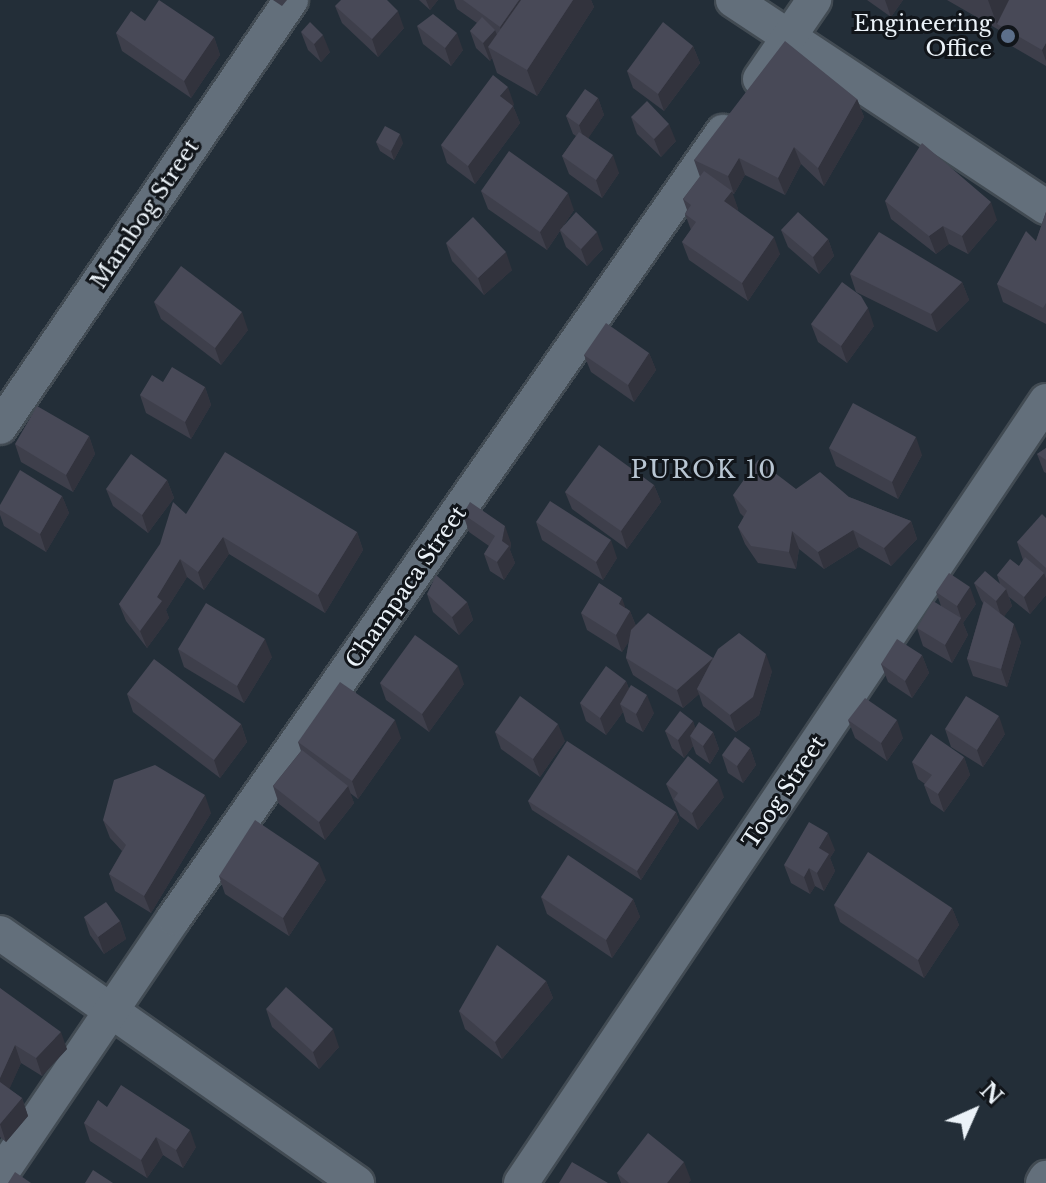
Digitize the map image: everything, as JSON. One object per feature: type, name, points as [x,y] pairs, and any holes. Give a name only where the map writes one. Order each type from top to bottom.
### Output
[{"type":"street","name":"Mambog Street","points":[[0,427],[291,0]]},
{"type":"street","points":[[733,0],[1046,207]]},
{"type":"street","name":"Champaca Street","points":[[0,1175],[814,0]]},
{"type":"street","name":"Toog Street","points":[[521,1183],[1046,401]]},
{"type":"street","points":[[0,933],[357,1183]]},
{"type":"street","points":[[1043,1183],[1046,1178]]},
{"type":"building","points":[[159,0],[214,37],[184,81],[116,33],[131,11],[145,21]]},
{"type":"building","points":[[341,0],[387,0],[398,11],[372,39],[335,6]]},
{"type":"building","points":[[463,0],[519,0],[500,27]]},
{"type":"building","points":[[521,0],[573,0],[527,70],[488,47]]},
{"type":"building","points":[[1009,0],[1046,0],[1046,43],[1042,50],[997,24]]},
{"type":"building","points":[[433,14],[457,33],[445,48],[417,26]]},
{"type":"building","points":[[482,17],[495,30],[483,43],[470,31]]},
{"type":"building","points":[[310,22],[323,35],[314,44],[301,32]]},
{"type":"building","points":[[663,22],[693,46],[658,94],[627,71]]},
{"type":"building","points":[[785,41],[857,99],[818,168],[794,147],[778,178],[739,158],[728,176],[694,160]]},
{"type":"building","points":[[493,75],[508,87],[500,96],[513,106],[468,166],[441,145]]},
{"type":"building","points":[[585,89],[598,98],[579,125],[566,116]]},
{"type":"building","points":[[647,101],[669,124],[654,139],[631,117]]},
{"type":"building","points":[[385,126],[400,134],[391,151],[376,142]]},
{"type":"building","points":[[579,132],[613,155],[596,180],[562,156]]},
{"type":"building","points":[[922,143],[991,202],[962,236],[943,226],[929,236],[885,201]]},
{"type":"building","points":[[509,151],[568,193],[540,232],[481,191]]},
{"type":"building","points":[[704,171],[732,191],[724,201],[774,237],[742,283],[682,242],[696,222],[685,214],[691,205],[683,199]]},
{"type":"building","points":[[576,212],[597,232],[581,249],[560,230]]},
{"type":"building","points":[[798,212],[828,239],[813,257],[781,230]]},
{"type":"building","points":[[1046,212],[1046,303],[1043,308],[997,284],[1026,231],[1036,241]]},
{"type":"building","points":[[473,217],[506,252],[478,278],[446,243]]},
{"type":"building","points":[[879,232],[962,282],[931,314],[850,274]]},
{"type":"building","points":[[181,266],[242,312],[215,348],[154,302]]},
{"type":"building","points":[[842,282],[861,296],[868,308],[841,346],[811,324]]},
{"type":"building","points":[[606,323],[649,353],[628,385],[584,355]]},
{"type":"building","points":[[172,367],[205,387],[185,422],[140,395],[152,375],[163,382]]},
{"type":"building","points":[[853,403],[916,437],[892,482],[829,448]]},
{"type":"building","points":[[37,406],[89,436],[66,475],[15,444]]},
{"type":"building","points":[[599,445],[654,485],[621,531],[565,492]]},
{"type":"building","points":[[1046,448],[1046,460],[1037,454]]},
{"type":"building","points":[[225,452],[357,532],[318,595],[223,537],[198,572],[180,559],[157,597],[162,601],[140,631],[119,604],[160,544],[173,502],[186,514]]},
{"type":"building","points":[[131,454],[167,480],[142,515],[106,489]]},
{"type":"building","points":[[758,460],[796,489],[820,472],[849,497],[911,521],[884,548],[853,530],[818,552],[792,531],[789,552],[751,546],[738,527],[747,511],[733,495]]},
{"type":"building","points":[[20,470],[62,496],[40,534],[0,510]]},
{"type":"building","points":[[550,501],[611,540],[596,562],[536,522]]},
{"type":"building","points":[[470,502],[505,526],[502,541],[509,546],[497,562],[484,554],[495,536],[463,514]]},
{"type":"building","points":[[1042,514],[1046,518],[1046,568],[1017,542]]},
{"type":"building","points":[[1025,557],[1044,573],[1024,597],[997,575],[1010,559],[1019,566]]},
{"type":"building","points":[[985,571],[1006,589],[996,601],[974,583]]},
{"type":"building","points":[[949,573],[970,587],[957,606],[936,592]]},
{"type":"building","points":[[436,575],[467,602],[452,617],[427,594]]},
{"type":"building","points":[[599,583],[622,598],[619,604],[630,611],[616,635],[581,613]]},
{"type":"building","points":[[933,601],[961,618],[945,645],[917,628]]},
{"type":"building","points":[[984,601],[1014,624],[1001,669],[967,659]]},
{"type":"building","points":[[206,603],[265,639],[237,686],[178,649]]},
{"type":"building","points":[[648,613],[713,658],[677,690],[626,658],[631,630]]},
{"type":"building","points":[[739,633],[766,654],[753,697],[730,715],[697,689],[718,649]]},
{"type":"building","points":[[415,635],[458,666],[422,714],[380,683]]},
{"type":"building","points":[[897,639],[922,655],[905,681],[881,664]]},
{"type":"building","points":[[154,659],[241,724],[214,760],[127,694]]},
{"type":"building","points":[[606,666],[626,681],[600,718],[580,703]]},
{"type":"building","points":[[340,682],[395,720],[352,781],[298,742]]},
{"type":"building","points":[[631,685],[647,695],[636,714],[620,704]]},
{"type":"building","points":[[520,696],[558,724],[533,759],[495,732]]},
{"type":"building","points":[[966,696],[999,716],[977,750],[945,729]]},
{"type":"building","points":[[865,698],[897,720],[881,743],[848,720]]},
{"type":"building","points":[[680,711],[693,721],[678,740],[665,731]]},
{"type":"building","points":[[699,722],[713,732],[703,746],[690,736]]},
{"type":"building","points":[[931,734],[964,757],[938,794],[924,785],[932,775],[912,762]]},
{"type":"building","points":[[735,737],[750,748],[737,766],[722,755]]},
{"type":"building","points":[[567,741],[676,812],[637,871],[528,801]]},
{"type":"building","points":[[302,750],[348,786],[319,822],[273,786]]},
{"type":"building","points":[[688,756],[718,780],[692,813],[674,799],[678,793],[666,784]]},
{"type":"building","points":[[155,765],[205,795],[144,896],[109,874],[126,845],[103,820],[114,780]]},
{"type":"building","points":[[255,820],[319,863],[283,918],[219,876]]},
{"type":"building","points":[[809,822],[828,833],[819,848],[829,854],[817,873],[809,868],[804,877],[784,865]]},
{"type":"building","points":[[868,852],[952,908],[918,960],[834,905]]},
{"type":"building","points":[[568,855],[633,899],[606,940],[541,897]]},
{"type":"building","points":[[106,902],[120,921],[98,937],[84,917]]},
{"type":"building","points":[[497,945],[546,981],[495,1042],[459,1011]]},
{"type":"building","points":[[286,987],[333,1029],[313,1052],[266,1009]]},
{"type":"building","points":[[0,988],[61,1032],[36,1058],[15,1045],[0,1078]]},
{"type":"building","points":[[0,1082],[22,1098],[0,1124]]},
{"type":"building","points":[[121,1085],[190,1130],[176,1150],[156,1137],[141,1160],[84,1123],[98,1100],[107,1107]]},
{"type":"building","points":[[648,1133],[684,1162],[667,1183],[629,1183],[617,1173]]},
{"type":"building","points":[[572,1162],[608,1183],[559,1183]]},
{"type":"building","points":[[93,1170],[113,1183],[85,1183]]},
{"type":"building","points":[[15,1172],[31,1183],[8,1183]]},
{"type":"place","name":"Engineering Office","points":[[1008,36]]},
{"type":"district","name":"PUROK 10","points":[[704,470]]}]
